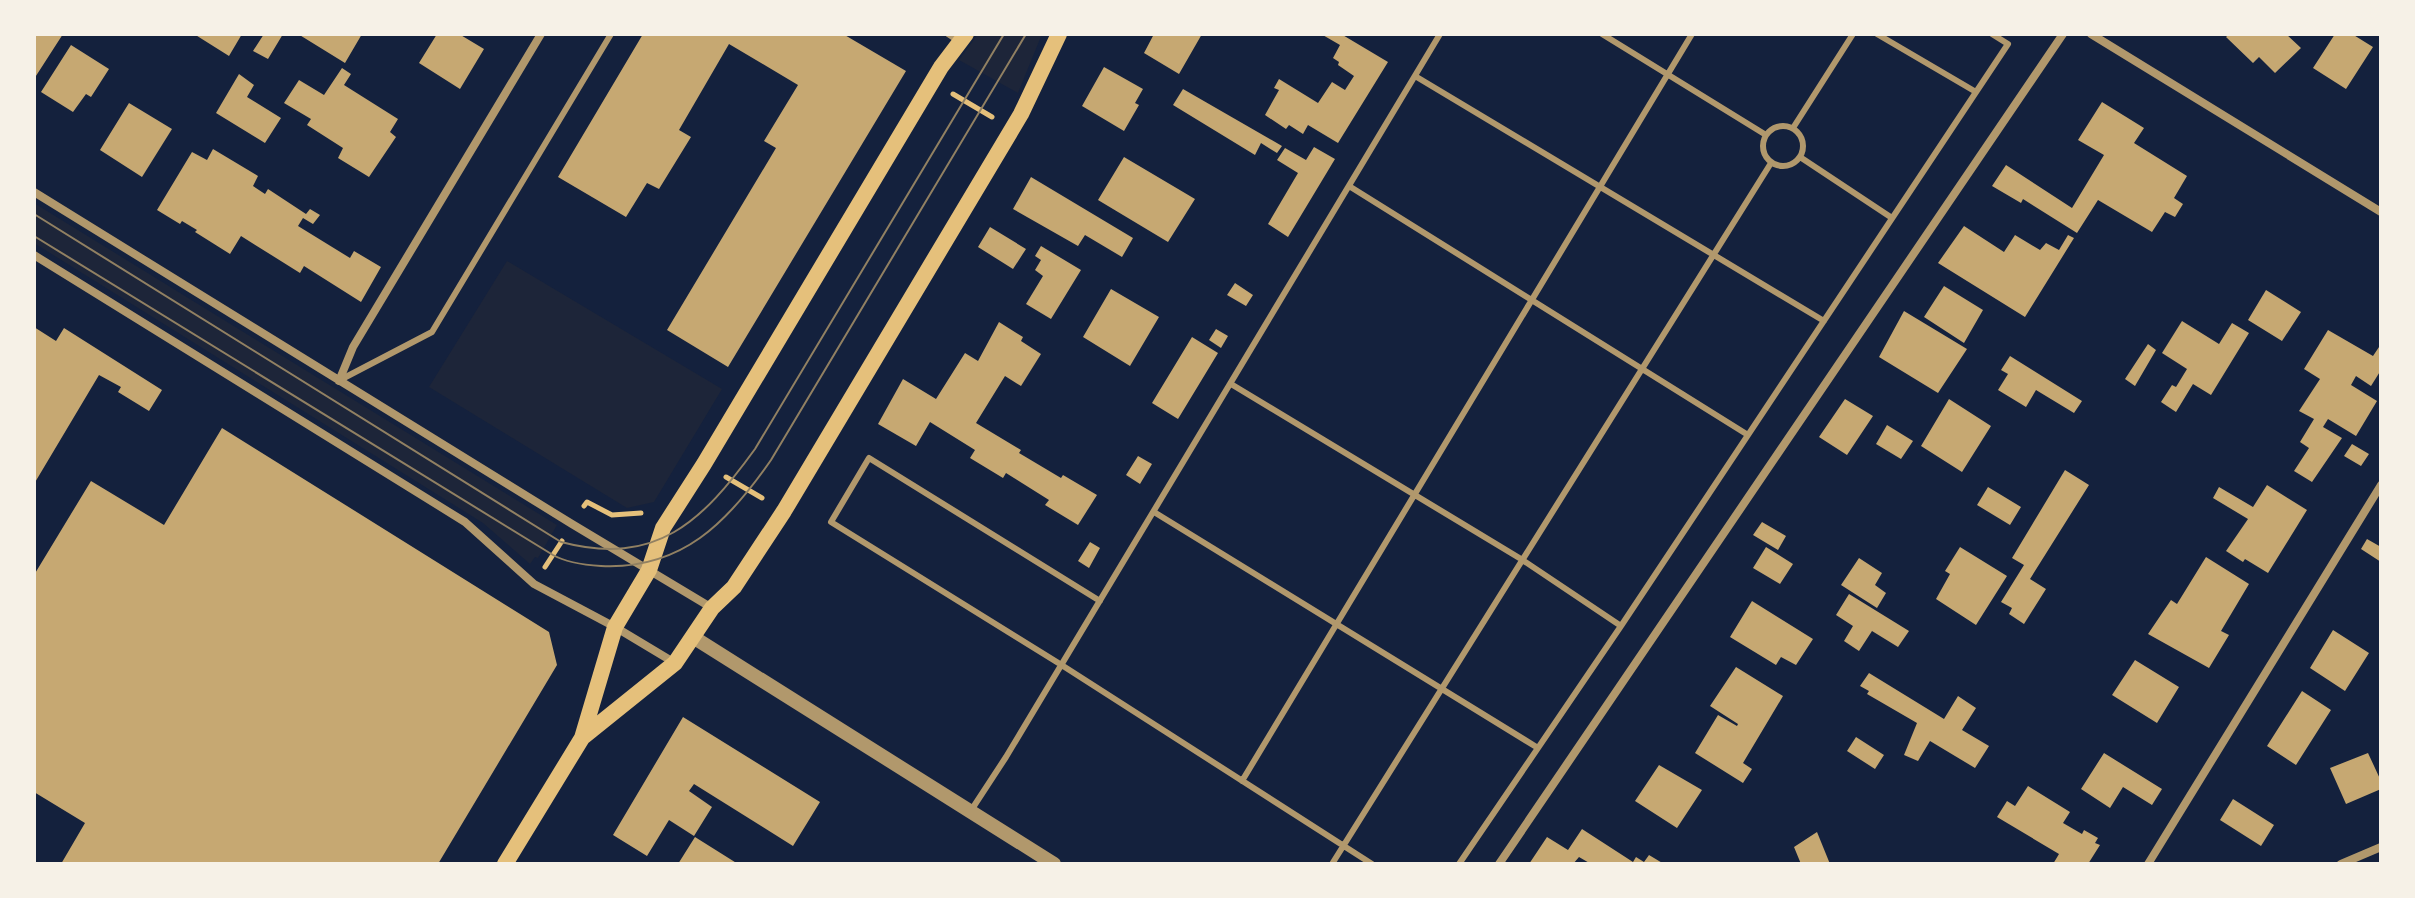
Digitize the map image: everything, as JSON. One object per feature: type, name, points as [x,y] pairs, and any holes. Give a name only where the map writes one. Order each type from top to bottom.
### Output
[{"type":"main road","points":[[582,738],[675,663],[712,608],[734,587],[784,511],[1021,114],[1059,34]]},
{"type":"main road","points":[[505,864],[582,738],[615,627],[649,570],[663,528],[958,37]]},
{"type":"street","points":[[339,381],[353,347],[541,34]]},
{"type":"street","points":[[1499,864],[2063,34]]},
{"type":"street","points":[[2091,34],[2381,212]]},
{"type":"street","points":[[34,192],[712,608]]},
{"type":"street","points":[[34,255],[465,522],[534,584],[675,663]]},
{"type":"street","points":[[2148,864],[2381,485]]},
{"type":"street","points":[[693,637],[1054,864]]},
{"type":"street","points":[[2341,864],[2381,847]]},
{"type":"lane","points":[[339,381],[432,332],[611,34]]},
{"type":"lane","points":[[970,812],[1440,34]]},
{"type":"lane","points":[[1602,34],[1766,135]]},
{"type":"lane","points":[[1242,781],[1692,34]]},
{"type":"lane","points":[[1793,128],[1853,34]]},
{"type":"lane","points":[[1877,34],[1976,92]]},
{"type":"lane","points":[[1459,864],[2008,44],[1992,34]]},
{"type":"lane","points":[[1415,76],[1824,321]]},
{"type":"lane","points":[[1778,126],[1793,128],[1803,144],[1800,157],[1787,166],[1771,163],[1762,150],[1766,135],[1778,126]]},
{"type":"lane","points":[[1800,157],[1892,218]]},
{"type":"lane","points":[[1332,864],[1771,163]]},
{"type":"lane","points":[[1349,186],[1748,435]]},
{"type":"lane","points":[[1231,384],[1521,559],[1621,626]]},
{"type":"lane","points":[[1100,601],[869,458],[831,522],[1372,864]]},
{"type":"lane","points":[[1154,512],[1538,748]]},
{"type":"path","points":[[941,67],[957,77],[948,91],[964,101],[992,117],[1002,102],[1021,114]]},
{"type":"shaded area","points":[[978,34],[1042,34],[1018,93],[959,60]]},
{"type":"shaded area","points":[[34,203],[557,525],[538,558],[535,557],[530,564],[483,523],[34,243]]},
{"type":"shaded area","points":[[507,261],[722,389],[654,502],[627,508],[429,387]]},
{"type":"building","points":[[37,34],[63,34],[34,79],[34,39]]},
{"type":"building","points":[[194,34],[242,34],[229,56]]},
{"type":"building","points":[[264,34],[283,34],[268,59],[253,51]]},
{"type":"building","points":[[298,34],[362,34],[345,63]]},
{"type":"building","points":[[437,34],[459,34],[484,49],[460,89],[419,63]]},
{"type":"building","points":[[643,34],[843,34],[906,71],[728,367],[667,330],[776,148],[764,141],[798,85],[729,44],[679,130],[691,137],[659,189],[647,183],[626,217],[558,177]]},
{"type":"building","points":[[1154,34],[1202,34],[1179,74],[1144,53]]},
{"type":"building","points":[[1321,34],[1341,34],[1388,62],[1338,143],[1308,125],[1303,134],[1289,125],[1286,129],[1265,115],[1279,90],[1274,88],[1279,79],[1318,103],[1332,82],[1345,90],[1354,76],[1333,58],[1340,45]]},
{"type":"building","points":[[2229,34],[2286,34],[2301,48],[2275,73],[2259,57],[2253,63],[2226,37]]},
{"type":"building","points":[[2335,34],[2352,34],[2373,47],[2346,89],[2313,68]]},
{"type":"building","points":[[71,45],[109,69],[91,97],[86,94],[73,112],[41,92]]},
{"type":"building","points":[[1104,67],[1143,89],[1135,103],[1139,105],[1124,131],[1082,106]]},
{"type":"building","points":[[342,68],[351,74],[344,85],[398,119],[390,132],[396,137],[369,177],[338,158],[343,148],[307,125],[311,119],[284,103],[299,80],[324,95]]},
{"type":"building","points":[[239,74],[254,85],[247,97],[281,118],[265,143],[216,113]]},
{"type":"building","points":[[1183,89],[1282,146],[1277,153],[1261,143],[1255,155],[1173,105]]},
{"type":"building","points":[[2102,102],[2144,128],[2134,143],[2187,176],[2174,198],[2183,204],[2175,217],[2165,212],[2152,232],[2098,200],[2077,233],[2023,199],[2021,203],[1992,186],[2006,165],[2072,208],[2104,155],[2078,140]]},
{"type":"building","points":[[129,103],[172,129],[142,177],[100,150]]},
{"type":"building","points":[[1314,147],[1335,159],[1288,237],[1268,224],[1298,173],[1277,160],[1285,148],[1306,160]]},
{"type":"building","points":[[213,149],[258,176],[253,186],[265,194],[268,189],[306,214],[310,209],[320,215],[313,224],[303,218],[298,226],[350,258],[354,251],[381,267],[361,302],[304,266],[300,273],[241,236],[230,254],[195,232],[197,230],[157,210],[192,152],[207,160]]},
{"type":"building","points":[[1124,157],[1195,199],[1168,242],[1098,200]]},
{"type":"building","points":[[1031,177],[1133,238],[1122,257],[1085,235],[1078,246],[1013,209]]},
{"type":"building","points":[[1964,226],[2004,252],[2015,235],[2040,250],[2046,243],[2059,250],[2068,235],[2074,238],[2025,317],[1938,263]]},
{"type":"building","points":[[990,227],[1026,249],[1013,269],[978,247]]},
{"type":"building","points":[[1041,246],[1081,270],[1051,319],[1026,304],[1043,276],[1035,270],[1041,260],[1035,256]]},
{"type":"building","points":[[1235,283],[1253,295],[1246,306],[1227,295]]},
{"type":"building","points":[[1944,286],[1983,310],[1964,343],[1924,317]]},
{"type":"building","points":[[1111,289],[1159,317],[1130,366],[1083,337]]},
{"type":"building","points":[[2266,290],[2301,312],[2282,341],[2248,320]]},
{"type":"building","points":[[1904,311],[1967,349],[1938,393],[1879,357]]},
{"type":"building","points":[[2182,321],[2219,344],[2232,323],[2249,333],[2211,395],[2193,384],[2176,412],[2161,402],[2172,385],[2176,387],[2187,369],[2162,353]]},
{"type":"building","points":[[999,322],[1023,337],[1021,341],[1041,354],[1021,386],[1005,376],[976,423],[1061,478],[1063,475],[1097,495],[1078,525],[1045,505],[1049,500],[1006,473],[1003,478],[970,458],[975,450],[930,422],[916,446],[878,424],[903,379],[936,399],[965,353],[978,361]]},
{"type":"building","points":[[34,327],[56,341],[64,328],[162,390],[149,411],[118,392],[121,387],[99,375],[34,484]]},
{"type":"building","points":[[1216,329],[1228,336],[1221,348],[1209,340]]},
{"type":"building","points":[[2328,330],[2373,356],[2381,344],[2381,370],[2371,386],[2356,376],[2351,385],[2377,401],[2356,436],[2328,419],[2323,427],[2342,438],[2312,482],[2294,471],[2309,448],[2300,442],[2314,419],[2299,411],[2320,379],[2304,369]]},
{"type":"building","points":[[1192,337],[1218,353],[1178,419],[1152,403]]},
{"type":"building","points":[[2148,344],[2156,350],[2135,386],[2125,379]]},
{"type":"building","points":[[2010,356],[2082,401],[2074,413],[2036,390],[2026,407],[1998,390],[2008,374],[2001,370]]},
{"type":"building","points":[[1845,399],[1873,416],[1847,455],[1819,437]]},
{"type":"building","points":[[1949,399],[1991,426],[1962,472],[1921,446]]},
{"type":"building","points":[[1887,425],[1913,441],[1901,459],[1876,444]]},
{"type":"building","points":[[222,428],[549,632],[557,665],[438,864],[61,864],[85,823],[34,792],[34,575],[91,481],[164,525]]},
{"type":"building","points":[[2352,444],[2369,454],[2361,466],[2344,456]]},
{"type":"building","points":[[1138,456],[1152,464],[1140,484],[1126,475]]},
{"type":"building","points":[[2065,470],[2089,485],[2030,579],[2046,589],[2024,624],[2009,614],[2012,608],[2001,602],[2024,565],[2012,558]]},
{"type":"building","points":[[2267,485],[2307,510],[2268,573],[2226,551],[2248,519],[2213,498],[2219,487],[2253,507]]},
{"type":"building","points":[[1988,487],[2021,507],[2010,525],[1977,505]]},
{"type":"building","points":[[1762,522],[1786,536],[1778,550],[1753,535]]},
{"type":"building","points":[[2367,539],[2381,547],[2381,562],[2361,549]]},
{"type":"building","points":[[1090,542],[1100,548],[1089,568],[1078,561]]},
{"type":"building","points":[[1766,547],[1793,564],[1780,584],[1753,568]]},
{"type":"building","points":[[1960,547],[2007,576],[1976,625],[1936,599],[1950,574],[1945,571]]},
{"type":"building","points":[[2206,557],[2249,584],[2221,631],[2229,635],[2209,668],[2148,634],[2171,600],[2177,604]]},
{"type":"building","points":[[1859,558],[1882,573],[1875,585],[1886,593],[1877,608],[1841,585]]},
{"type":"building","points":[[1849,594],[1909,631],[1898,647],[1872,631],[1859,651],[1844,641],[1853,626],[1836,615]]},
{"type":"building","points":[[1752,601],[1813,639],[1796,665],[1781,657],[1776,665],[1730,637]]},
{"type":"building","points":[[2333,630],[2369,653],[2345,691],[2310,668]]},
{"type":"building","points":[[2135,660],[2179,687],[2157,723],[2112,695]]},
{"type":"building","points":[[1736,667],[1783,696],[1743,763],[1752,769],[1743,783],[1695,753],[1718,715],[1738,724],[1710,706]]},
{"type":"building","points":[[1869,673],[1944,719],[1958,696],[1976,708],[1962,730],[1989,746],[1975,768],[1930,741],[1918,761],[1904,755],[1917,723],[1867,694],[1869,691],[1860,686]]},
{"type":"building","points":[[2302,691],[2331,710],[2296,765],[2267,746]]},
{"type":"building","points":[[683,717],[820,802],[793,846],[694,784],[689,791],[712,807],[694,836],[669,820],[647,856],[613,835]]},
{"type":"building","points":[[1856,737],[1884,755],[1875,769],[1847,751]]},
{"type":"building","points":[[2104,753],[2162,789],[2152,805],[2123,787],[2110,808],[2081,789]]},
{"type":"building","points":[[2368,753],[2381,781],[2381,789],[2346,804],[2330,768]]},
{"type":"building","points":[[1659,765],[1702,790],[1677,828],[1635,801]]},
{"type":"building","points":[[2028,786],[2070,812],[2063,823],[2082,834],[2084,830],[2098,838],[2095,843],[2100,845],[2088,864],[2053,864],[2059,854],[1997,817],[2007,801],[2015,806]]},
{"type":"building","points":[[2233,799],[2274,825],[2261,846],[2220,820]]},
{"type":"building","points":[[1582,829],[1633,862],[1636,857],[1644,862],[1649,855],[1664,864],[1591,864],[1579,857],[1573,864],[1529,864],[1547,837],[1568,850]]},
{"type":"building","points":[[1817,832],[1830,864],[1801,864],[1794,847]]},
{"type":"building","points":[[695,837],[738,864],[678,864]]},
{"type":"tram line","points":[[34,214],[561,542],[594,548],[624,548],[650,543],[674,532],[695,517],[716,498],[755,449],[1004,34]]},
{"type":"tram line","points":[[34,236],[553,555],[564,560],[601,566],[656,560],[700,538],[720,522],[755,483],[1026,34]]}]
